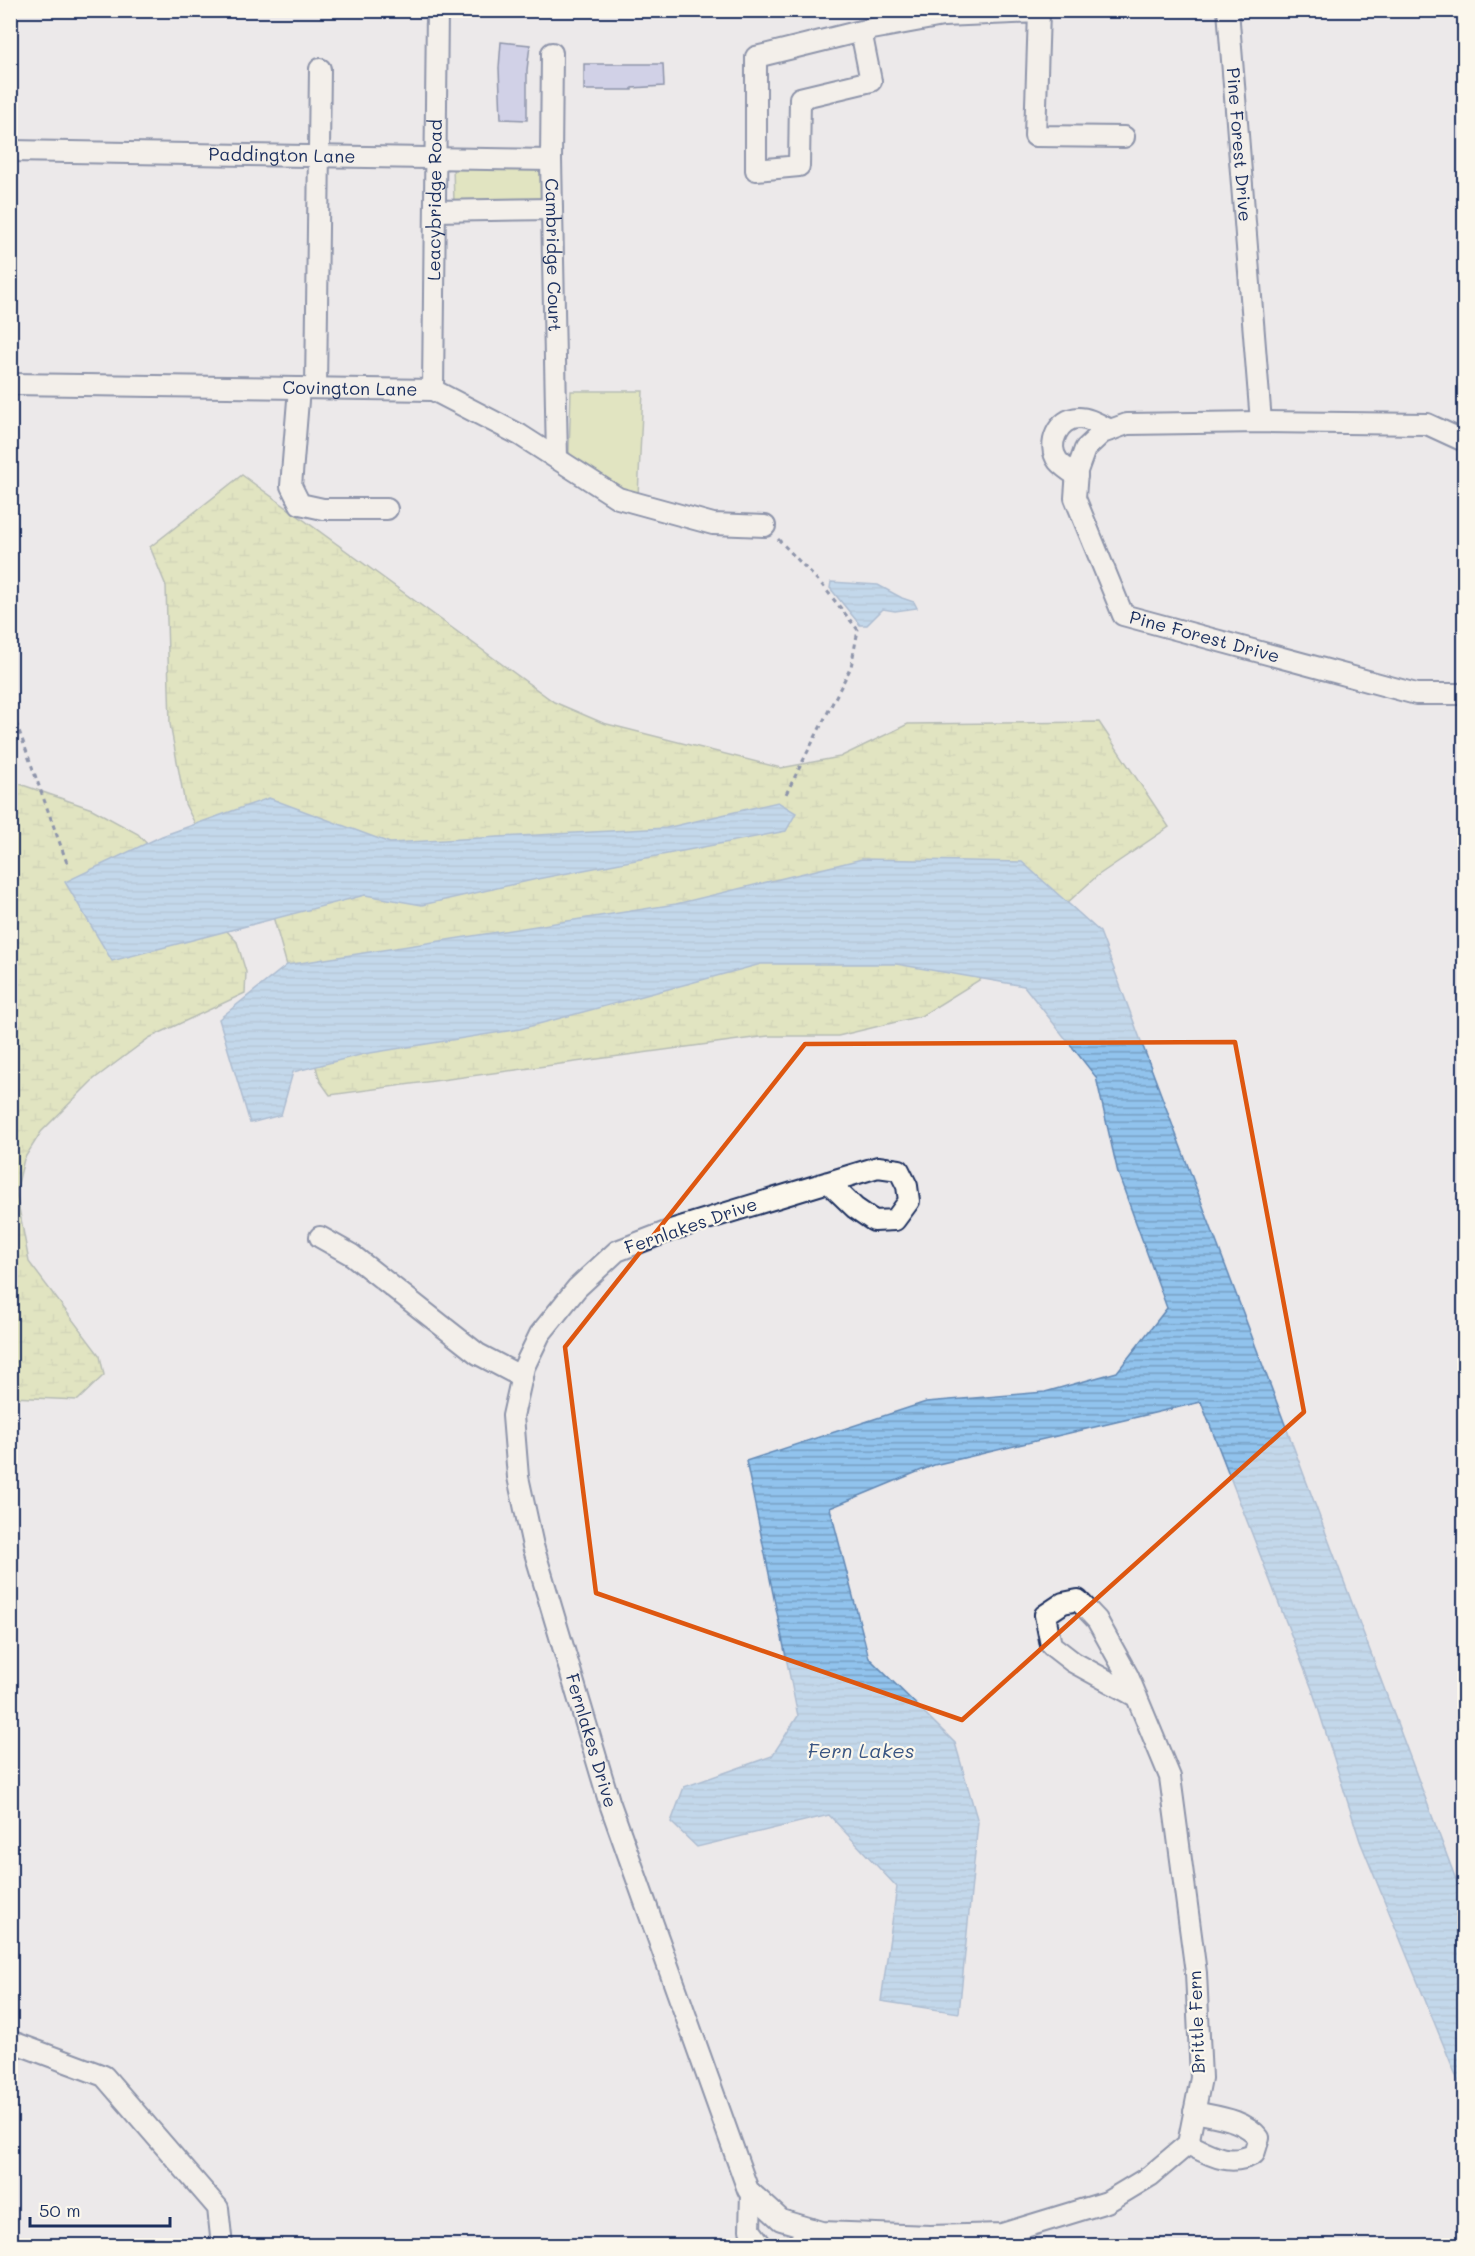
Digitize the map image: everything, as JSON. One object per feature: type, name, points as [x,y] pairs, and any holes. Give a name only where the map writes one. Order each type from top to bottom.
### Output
[{"type":"street","name":"Leacybridge Road","points":[[433,390],[437,10]]},
{"type":"street","name":"Pine Forest Drive","points":[[1228,10],[1261,422]]},
{"type":"street","points":[[861,31],[871,81],[800,98],[799,166],[756,170],[756,57],[861,31],[942,13],[1039,12],[1035,136],[1124,137]]},
{"type":"street","name":"Cambridge Court","points":[[552,53],[551,160],[557,458]]},
{"type":"street","points":[[320,69],[319,156],[307,388],[291,486],[300,504],[323,509],[387,509]]},
{"type":"street","name":"Paddington Lane","points":[[10,151],[551,160]]},
{"type":"street","points":[[435,211],[552,209]]},
{"type":"street","name":"Covington Lane","points":[[10,384],[433,390],[520,435],[618,498],[713,524],[765,526]]},
{"type":"street","points":[[1077,477],[1058,460],[1053,448],[1055,435],[1063,424],[1079,418],[1111,430]]},
{"type":"street","name":"Pine Forest Drive","points":[[1464,441],[1427,424],[1261,422],[1127,424],[1102,433],[1084,449],[1077,477],[1075,498],[1123,615],[1416,694],[1464,694]]},
{"type":"street","name":"Fernlakes Drive","points":[[828,1182],[674,1228],[617,1251],[577,1288],[540,1334],[524,1367],[513,1416],[518,1477],[533,1546],[609,1801],[748,2190],[781,2220],[822,2232],[1004,2240]]},
{"type":"street","points":[[321,1237],[352,1255],[478,1354],[522,1377]]},
{"type":"street","name":"Brittle Fern","points":[[1137,1697],[1073,1662],[1051,1645],[1045,1615],[1064,1603],[1078,1600],[1097,1620],[1128,1676],[1137,1697],[1170,1777],[1196,1973],[1201,2078],[1188,2144]]},
{"type":"street","points":[[10,2041],[104,2076],[218,2208],[222,2246]]},
{"type":"street","points":[[1004,2240],[1107,2202],[1150,2176],[1188,2144],[1215,2158],[1242,2161],[1254,2154],[1259,2138],[1252,2128],[1232,2120],[1194,2112]]},
{"type":"street","points":[[751,2193],[750,2230],[762,2246]]},
{"type":"street","points":[[795,2246],[812,2229]]},
{"type":"path","points":[[765,526],[823,586],[858,630],[851,667],[786,794]]},
{"type":"path","points":[[10,706],[67,863]]},
{"type":"highlighted area","points":[[1235,1042],[1304,1412],[962,1720],[596,1593],[565,1347],[805,1044]]},
{"type":"green space","points":[[545,163],[545,203],[454,204],[453,164]]},
{"type":"green space","points":[[571,391],[643,391],[638,496],[580,473],[569,452]]},
{"type":"green space","points":[[242,475],[554,702],[603,723],[781,768],[840,757],[908,724],[1099,722],[1169,827],[1097,876],[989,974],[921,1016],[838,1036],[768,1036],[330,1095],[320,1081],[272,913],[208,849],[185,804],[170,724],[166,586],[150,547]]},
{"type":"green space","points":[[11,781],[92,809],[138,834],[237,942],[246,972],[245,993],[149,1038],[94,1079],[41,1132],[24,1159],[16,1192],[29,1262],[100,1356],[104,1375],[78,1400],[11,1397]]},
{"type":"water","points":[[831,582],[878,585],[914,602],[917,608],[895,611],[883,609],[867,625],[860,625],[830,588]]},
{"type":"water","points":[[269,798],[390,843],[666,828],[778,802],[796,813],[786,831],[537,879],[422,905],[365,895],[112,961],[65,882],[162,836]]},
{"type":"water","name":"Fern Lakes","points":[[862,859],[1022,862],[1100,932],[1464,1901],[1464,2095],[1360,1841],[1312,1689],[1201,1402],[934,1465],[830,1508],[869,1658],[955,1743],[978,1822],[959,2013],[881,2001],[897,1887],[829,1815],[697,1847],[671,1822],[684,1787],[772,1756],[798,1716],[746,1461],[926,1402],[1045,1392],[1117,1372],[1167,1308],[1118,1173],[1096,1077],[1024,986],[896,964],[761,964],[520,1029],[364,1054],[293,1072],[281,1115],[250,1123],[219,1019],[287,965],[676,904]]},
{"type":"building","points":[[501,42],[530,45],[527,70],[527,120],[501,119],[499,68]]},
{"type":"building","points":[[584,64],[663,64],[664,86],[632,88],[632,90],[584,90]]}]
